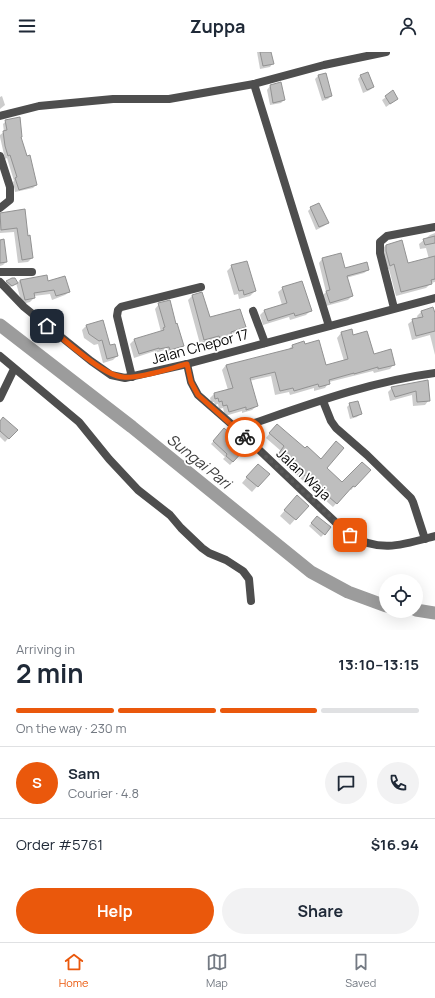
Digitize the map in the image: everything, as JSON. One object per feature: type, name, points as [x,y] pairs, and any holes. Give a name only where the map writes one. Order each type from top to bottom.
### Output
[{"type":"street","points":[[0,116],[39,106],[113,100],[168,99],[254,84],[324,65],[386,52]]},
{"type":"street","points":[[254,84],[329,326]]},
{"type":"street","points":[[0,156],[10,187],[10,200],[0,208]]},
{"type":"street","points":[[394,308],[380,252],[380,242],[387,236],[435,227]]},
{"type":"street","points":[[0,272],[32,272]]},
{"type":"street","name":"Jalan Chepor 17","points":[[0,282],[24,307],[91,360],[111,375],[125,378],[187,364],[435,298]]},
{"type":"street","points":[[132,377],[117,316],[119,308],[200,287]]},
{"type":"street","points":[[253,311],[265,343]]},
{"type":"street","points":[[0,356],[79,422],[109,459],[138,490],[170,515],[202,548],[226,560],[243,571],[249,579],[251,601]]},
{"type":"street","name":"Jalan Waja","points":[[187,364],[191,382],[198,395],[238,429],[350,535],[372,545],[385,546],[399,546],[435,536]]},
{"type":"street","points":[[0,398],[14,369]]},
{"type":"street","points":[[238,429],[355,390],[435,373]]},
{"type":"street","points":[[323,400],[331,421],[336,428],[367,455],[411,498],[425,539]]},
{"type":"building","points":[[260,52],[271,52],[274,64],[263,66]]},
{"type":"building","points":[[368,72],[374,87],[367,90],[360,75]]},
{"type":"building","points":[[326,73],[332,96],[325,98],[318,75]]},
{"type":"building","points":[[281,82],[285,100],[273,103],[270,85]]},
{"type":"building","points":[[393,90],[398,99],[390,104],[385,96]]},
{"type":"building","points":[[20,117],[21,137],[27,156],[30,155],[37,185],[19,190],[15,178],[17,177],[10,155],[8,156],[5,146],[3,131],[7,130],[5,120]]},
{"type":"building","points":[[319,203],[329,223],[319,227],[310,207]]},
{"type":"building","points":[[25,209],[28,236],[30,235],[33,258],[22,260],[17,228],[1,230],[0,213]]},
{"type":"building","points":[[435,236],[435,243],[425,245],[423,239]]},
{"type":"building","points":[[4,239],[7,262],[0,263],[0,240]]},
{"type":"building","points":[[402,240],[408,263],[435,256],[435,279],[431,280],[432,284],[401,292],[394,264],[390,266],[386,245]]},
{"type":"building","points":[[341,253],[345,268],[367,262],[369,270],[347,276],[353,296],[330,303],[326,291],[330,290],[322,258]]},
{"type":"building","points":[[247,261],[256,291],[244,295],[243,290],[239,291],[231,265]]},
{"type":"building","points":[[47,275],[48,281],[65,276],[70,292],[56,296],[54,290],[34,293],[35,298],[25,300],[20,280]]},
{"type":"building","points":[[15,278],[18,283],[12,286],[6,281]]},
{"type":"building","points":[[302,281],[312,311],[295,316],[294,313],[268,321],[264,310],[287,303],[282,287]]},
{"type":"building","points":[[202,292],[210,317],[240,309],[246,327],[231,332],[232,336],[221,340],[219,336],[204,340],[192,295]]},
{"type":"building","points":[[170,300],[176,324],[177,323],[184,346],[170,350],[169,347],[159,348],[139,354],[134,339],[164,330],[163,328],[165,327],[158,303]]},
{"type":"building","points":[[433,307],[435,313],[435,331],[416,336],[412,319],[423,317],[421,311]]},
{"type":"building","points":[[103,320],[110,345],[115,344],[118,356],[107,359],[102,340],[99,341],[89,334],[86,325]]},
{"type":"building","points":[[352,329],[353,335],[367,331],[374,354],[391,349],[395,365],[378,369],[378,367],[354,373],[329,380],[330,384],[319,387],[318,384],[294,391],[293,388],[280,391],[275,372],[250,378],[258,406],[246,410],[246,407],[229,412],[227,405],[223,406],[222,401],[219,402],[218,398],[215,399],[214,393],[233,388],[226,365],[293,348],[292,345],[304,341],[305,344],[319,340],[326,365],[348,359],[341,332]]},
{"type":"building","points":[[428,380],[430,401],[417,402],[416,391],[395,397],[391,387]]},
{"type":"building","points":[[358,401],[362,414],[353,417],[349,403]]},
{"type":"building","points":[[3,417],[18,430],[9,439],[0,431],[0,421]]},
{"type":"building","points":[[277,424],[305,448],[307,446],[321,459],[336,441],[344,448],[327,468],[342,482],[362,462],[371,470],[355,487],[353,486],[337,504],[279,453],[284,446],[269,433]]},
{"type":"building","points":[[224,428],[246,448],[233,462],[213,441]]},
{"type":"building","points":[[258,464],[270,474],[258,487],[246,477]]},
{"type":"building","points":[[297,495],[309,506],[296,520],[284,510]]},
{"type":"building","points":[[317,516],[331,527],[325,535],[311,523]]},
{"type":"waterway","name":"Sungai Pari","points":[[0,325],[132,427],[311,572],[348,592],[379,603]]},
{"type":"waterway","name":"Sungai Pari","points":[[423,611],[435,613]]},
{"type":"way so far","points":[[245,437],[350,535]]},
{"type":"route","points":[[47,326],[111,375],[125,378],[132,377],[187,364],[191,382],[198,395],[238,429],[245,437]]}]
